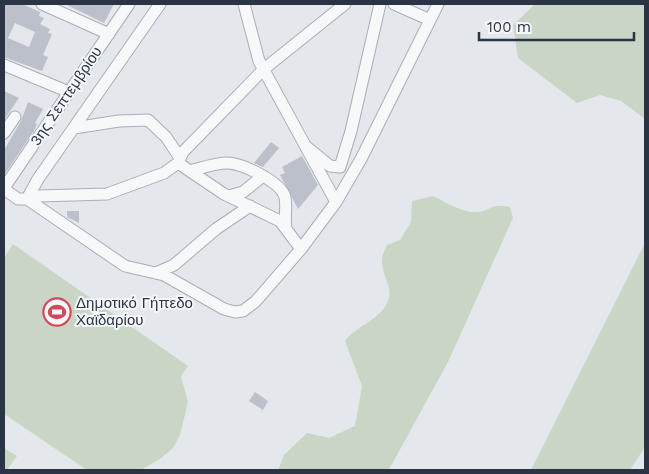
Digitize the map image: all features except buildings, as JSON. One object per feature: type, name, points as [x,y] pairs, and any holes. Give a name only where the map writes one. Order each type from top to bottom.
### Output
[{"type":"street","points":[[42,4],[108,34]]},
{"type":"street","name":"3ης Σεπτεμβρίου","points":[[4,189],[129,4]]},
{"type":"street","points":[[27,199],[38,179],[160,4]]},
{"type":"street","points":[[244,4],[252,41],[259,61],[336,202]]},
{"type":"street","points":[[4,189],[18,199],[39,196],[107,194],[157,176],[179,160],[183,152],[264,69],[345,4]]},
{"type":"street","points":[[303,144],[330,166],[340,167],[351,131],[380,4]]},
{"type":"street","points":[[394,4],[430,20]]},
{"type":"street","points":[[27,199],[125,266],[164,275],[224,309],[235,312],[243,310],[256,300],[301,249],[336,202],[361,159],[438,4]]},
{"type":"street","points":[[4,64],[69,92]]},
{"type":"street","points":[[4,133],[15,117]]},
{"type":"street","points":[[74,128],[119,121],[148,120],[166,137],[179,160],[190,171],[229,196],[280,221],[301,249]]},
{"type":"street","points":[[190,171],[212,165],[236,163],[263,176],[279,188],[284,197],[286,228]]},
{"type":"street","points":[[229,196],[243,192],[263,176]]},
{"type":"street","points":[[156,273],[174,265],[216,229],[250,206]]},
{"type":"green space","points":[[535,4],[645,4],[645,119],[621,101],[600,95],[577,103],[518,58],[513,25]]},
{"type":"green space","points":[[433,196],[455,207],[473,212],[499,206],[510,207],[513,218],[448,362],[392,464],[388,470],[278,470],[284,455],[307,433],[329,438],[355,426],[362,386],[345,341],[382,311],[386,305],[389,299],[389,288],[382,266],[382,258],[387,245],[400,240],[411,222],[412,201]]},
{"type":"green space","points":[[645,243],[645,447],[630,470],[531,470]]},
{"type":"green space","name":"Δημοτικό Γήπεδο Χαϊδαρίου","points":[[13,244],[188,366],[181,376],[188,402],[180,435],[173,448],[160,459],[141,470],[87,470],[4,414],[4,258]]},
{"type":"green space","points":[[4,448],[17,456],[7,470],[4,470]]},
{"type":"place","name":"Δημοτικό Γήπεδο Χαϊδαρίου","points":[[57,312]]}]
